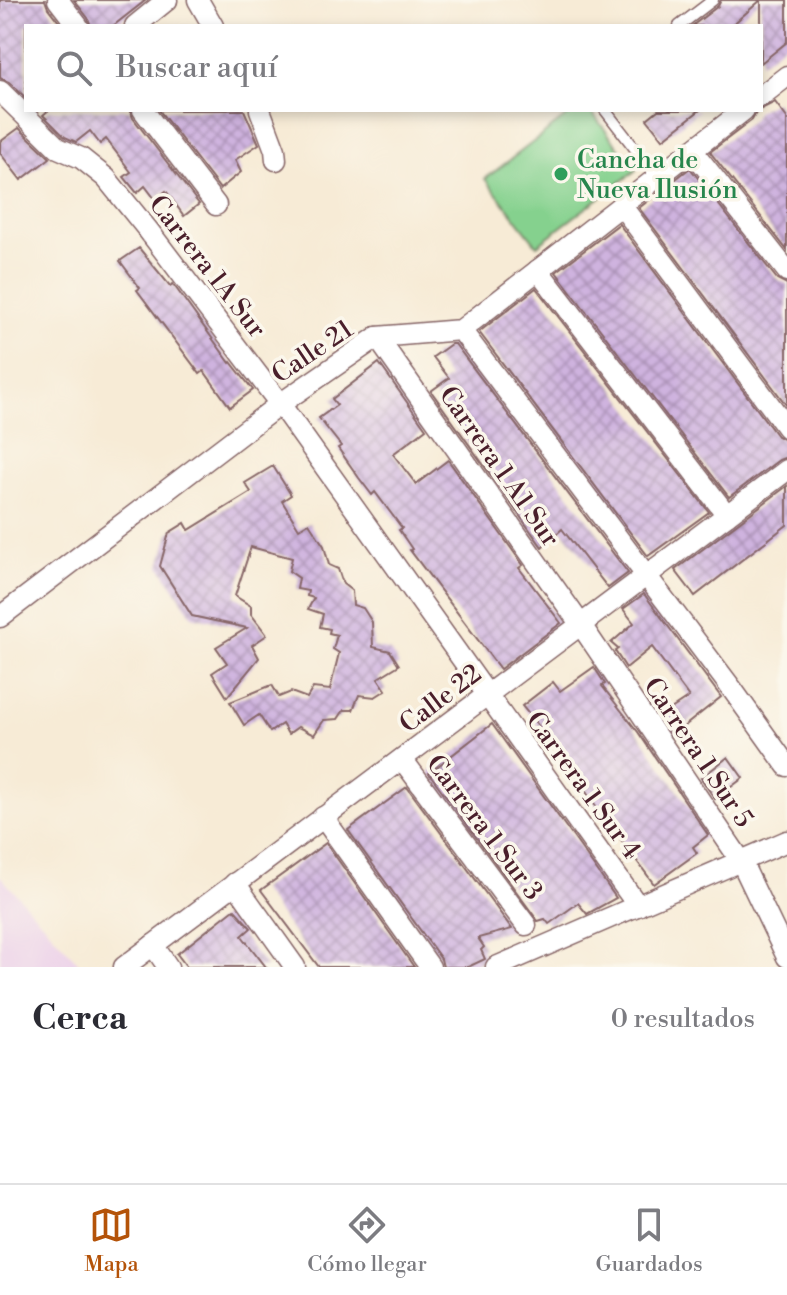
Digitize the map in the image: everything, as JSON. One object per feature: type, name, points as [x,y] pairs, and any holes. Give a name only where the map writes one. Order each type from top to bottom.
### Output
[{"type":"street","points":[[58,0],[76,24]]},
{"type":"street","points":[[137,24],[167,0]]},
{"type":"street","points":[[198,0],[212,24]]},
{"type":"street","name":"Carrera 1A Sur","points":[[0,91],[58,148],[81,158],[106,178],[280,404],[487,695]]},
{"type":"street","points":[[145,112],[216,205]]},
{"type":"street","points":[[261,112],[276,160]]},
{"type":"street","points":[[741,112],[461,330],[787,766]]},
{"type":"street","points":[[692,150],[787,271]]},
{"type":"street","points":[[621,205],[787,428]]},
{"type":"street","points":[[538,270],[727,515]]},
{"type":"street","name":"Calle 21","points":[[0,617],[280,404],[377,337],[461,330]]},
{"type":"street","name":"Carrera 1 A1 Sur","points":[[377,337],[581,625]]},
{"type":"street","name":"Calle 22","points":[[124,967],[787,470]]},
{"type":"street","name":"Carrera 1 Sur 5","points":[[581,625],[741,861],[787,957]]},
{"type":"street","name":"Carrera 1 Sur 4","points":[[487,695],[638,906]]},
{"type":"street","name":"Carrera 1 Sur 3","points":[[402,759],[526,925]]},
{"type":"street","points":[[323,817],[430,967]]},
{"type":"street","points":[[496,967],[787,841]]},
{"type":"street","points":[[235,883],[295,967]]},
{"type":"street","points":[[153,945],[168,967]]},
{"type":"lane","points":[[682,24],[713,0]]},
{"type":"lane","points":[[607,112],[657,177]]},
{"type":"shaded area","points":[[0,876],[82,967],[0,967]]},
{"type":"green space","name":"Cancha de Nueva Ilusión","points":[[572,112],[592,112],[636,170],[537,245],[485,179]]},
{"type":"building","points":[[0,0],[45,0],[60,24],[24,24],[24,96],[0,78]]},
{"type":"building","points":[[74,0],[146,0],[116,24],[90,24]]},
{"type":"building","points":[[721,0],[761,0],[733,24],[695,24],[718,6]]},
{"type":"building","points":[[761,0],[787,0],[787,42],[763,61],[763,24]]},
{"type":"building","points":[[775,102],[787,118],[787,250],[710,152],[752,120],[756,112],[763,112],[763,108]]},
{"type":"building","points":[[47,112],[131,112],[199,204],[184,216],[166,191],[155,199],[145,186],[137,193],[124,177],[131,172],[106,139],[100,144],[90,131],[76,142],[65,137],[43,115]]},
{"type":"building","points":[[161,112],[245,112],[259,144],[235,160],[241,172],[220,189]]},
{"type":"building","points":[[656,112],[697,112],[663,139],[647,119]]},
{"type":"building","points":[[19,128],[50,158],[21,180],[0,153],[0,142]]},
{"type":"building","points":[[690,168],[777,279],[787,284],[787,406],[639,208]]},
{"type":"building","points":[[619,224],[777,436],[787,441],[787,457],[729,497],[556,272]]},
{"type":"building","points":[[139,248],[170,286],[173,284],[253,390],[230,407],[204,371],[200,374],[137,290],[140,288],[120,261]]},
{"type":"building","points":[[536,288],[709,512],[648,556],[479,332]]},
{"type":"building","points":[[455,344],[628,573],[608,588],[562,529],[542,547],[431,391],[449,378],[433,357]]},
{"type":"building","points":[[379,363],[426,429],[393,454],[416,484],[448,460],[523,565],[519,568],[561,623],[500,669],[410,550],[399,530],[402,528],[375,492],[372,495],[359,478],[338,448],[341,446],[319,418],[337,405],[332,399]]},
{"type":"building","points":[[273,466],[291,495],[282,501],[299,529],[309,523],[324,546],[329,565],[338,569],[343,584],[352,591],[353,605],[363,608],[372,622],[373,647],[390,651],[399,665],[378,678],[386,690],[375,697],[359,695],[353,710],[344,710],[338,719],[324,720],[314,735],[298,727],[288,734],[282,724],[270,732],[259,715],[244,725],[230,702],[272,685],[279,697],[291,692],[307,698],[313,688],[330,690],[339,653],[333,649],[337,635],[329,633],[330,629],[320,627],[323,614],[308,609],[314,598],[307,596],[308,591],[297,589],[299,578],[289,571],[292,558],[251,547],[235,596],[251,606],[251,614],[267,635],[252,645],[259,658],[227,697],[212,673],[227,663],[216,647],[247,628],[192,616],[160,566],[169,533],[185,523],[189,530],[251,492],[245,483]]},
{"type":"building","points":[[787,486],[787,525],[695,596],[675,570]]},
{"type":"building","points":[[644,594],[721,697],[672,736],[659,717],[689,697],[652,647],[626,668],[615,651],[618,649],[611,643],[634,623],[623,609]]},
{"type":"building","points":[[594,667],[605,684],[602,686],[638,732],[708,835],[693,847],[697,853],[654,884],[588,795],[570,764],[522,706],[553,682],[560,691]]},
{"type":"building","points":[[492,724],[616,898],[587,914],[578,903],[549,924],[545,919],[538,921],[429,773]]},
{"type":"building","points":[[728,757],[743,778],[715,799],[701,778]]},
{"type":"building","points":[[407,787],[512,929],[478,938],[484,947],[481,950],[485,959],[468,967],[443,967],[441,959],[348,830]]},
{"type":"building","points":[[326,843],[414,967],[319,967],[261,890]]},
{"type":"building","points":[[234,909],[251,928],[242,936],[266,967],[187,967],[177,954]]},
{"type":"place","name":"Cancha de Nueva Ilusión","points":[[561,174]]}]
